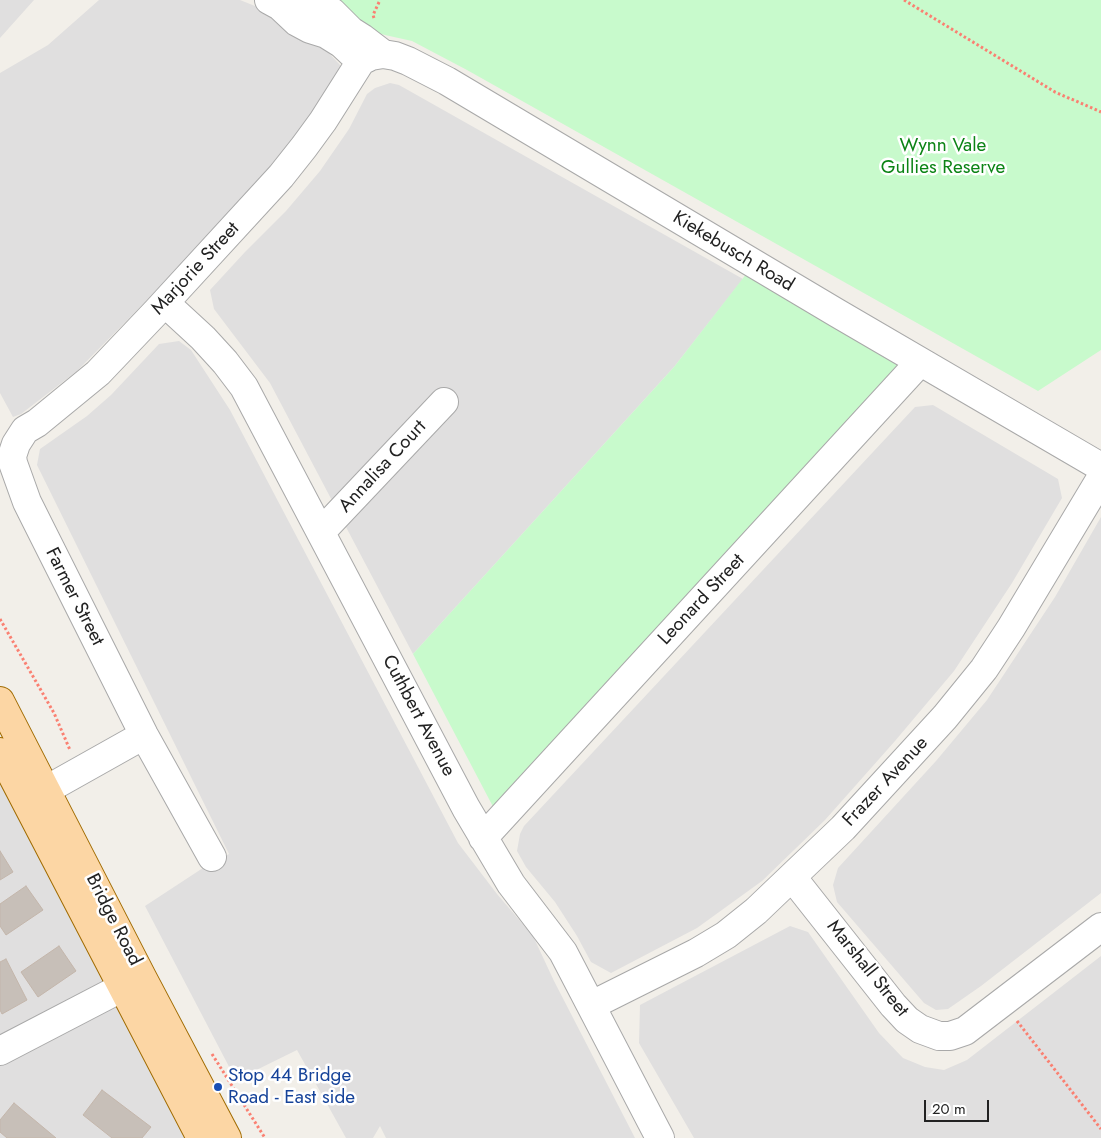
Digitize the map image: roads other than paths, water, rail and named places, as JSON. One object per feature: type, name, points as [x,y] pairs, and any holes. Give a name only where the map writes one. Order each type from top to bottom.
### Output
[{"type":"main road","name":"Bridge Road","points":[[0,701],[46,790],[201,1138]]},
{"type":"main road","name":"Bridge Road","points":[[0,752],[132,982],[227,1138]]},
{"type":"street","points":[[269,0],[280,6],[297,22],[326,34],[372,58]]},
{"type":"street","points":[[282,0],[319,7],[332,12],[351,31],[362,38],[372,58]]},
{"type":"street","name":"Kiekebusch Road","points":[[372,58],[395,56],[447,81],[828,308],[1101,467]]},
{"type":"street","name":"Marjorie Street","points":[[12,456],[16,444],[25,430],[37,423],[98,374],[281,176],[372,58]]},
{"type":"street","name":"Cuthbert Avenue","points":[[165,303],[203,338],[244,387],[466,808],[511,884],[563,952],[660,1138]]},
{"type":"street","name":"Leonard Street","points":[[483,838],[920,362]]},
{"type":"street","name":"Annalisa Court","points":[[321,532],[444,402]]},
{"type":"street","name":"Farmer Street","points":[[12,456],[27,502],[144,735],[212,857]]},
{"type":"street","name":"Frazer Avenue","points":[[592,1005],[696,953],[726,935],[756,911],[843,828],[945,718],[984,669],[1011,628],[1101,478]]},
{"type":"street","points":[[46,790],[144,735]]},
{"type":"street","name":"Marshall Street","points":[[792,877],[907,1020],[920,1029],[939,1036],[950,1036],[966,1031],[1101,927]]},
{"type":"street","points":[[0,1051],[132,982]]},
{"type":"place","name":"Stop 44 Bridge Road - East side","points":[[218,1087]]},
{"type":"park label","name":"Wynn Vale Gullies Reserve","points":[[943,157]]}]
